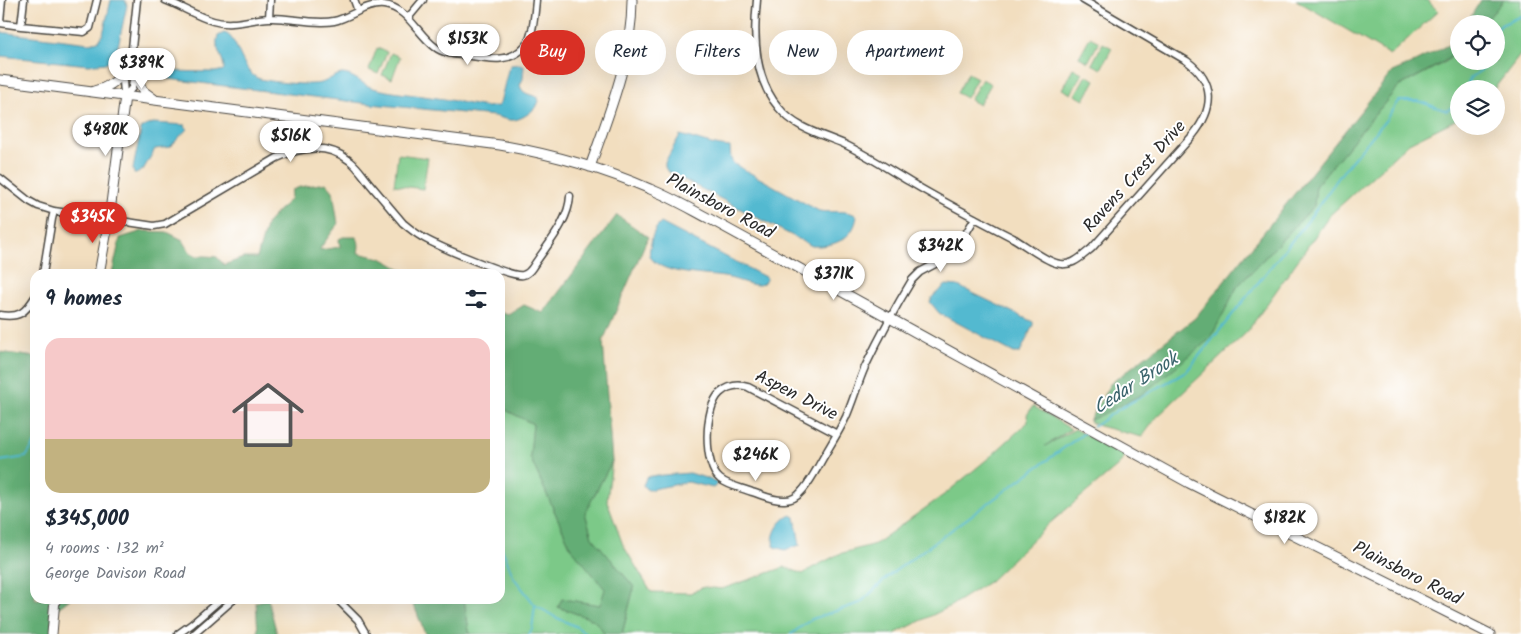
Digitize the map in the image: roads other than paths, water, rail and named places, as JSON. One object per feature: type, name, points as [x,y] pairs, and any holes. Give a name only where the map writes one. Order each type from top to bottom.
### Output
[{"type":"street","points":[[2,0],[0,23],[84,32],[90,28],[97,0]]},
{"type":"street","points":[[21,26],[24,0]]},
{"type":"street","points":[[99,269],[110,220],[124,96],[132,88],[129,73],[137,0]]},
{"type":"street","points":[[164,0],[178,3],[194,14],[214,22],[235,23],[269,18],[336,21],[372,6],[382,5],[393,7],[402,12],[436,48],[445,52],[494,59],[504,59],[513,56],[530,40],[536,0]]},
{"type":"street","points":[[269,18],[270,0]]},
{"type":"street","points":[[354,0],[358,11]]},
{"type":"street","points":[[408,18],[423,0]]},
{"type":"street","points":[[590,167],[620,79],[630,35],[632,0]]},
{"type":"street","name":"Ravens Crest Drive","points":[[757,0],[755,43],[759,69],[769,94],[779,109],[791,120],[807,130],[844,144],[1055,263],[1068,264],[1076,262],[1092,248],[1193,135],[1206,116],[1209,99],[1206,82],[1195,67],[1083,0]]},
{"type":"street","points":[[91,92],[108,86],[129,73]]},
{"type":"street","points":[[129,73],[143,91],[156,100]]},
{"type":"street","name":"Plainsboro Road","points":[[0,80],[500,145],[527,150],[590,167],[650,189],[677,202],[1189,483],[1490,634]]},
{"type":"street","points":[[0,178],[38,206],[54,211],[154,226],[165,224],[291,151],[304,148],[321,148],[338,154],[351,162],[403,223],[422,238],[500,269]]},
{"type":"street","points":[[505,271],[523,275],[528,272],[566,217],[570,207],[570,196]]},
{"type":"street","points":[[44,269],[54,211]]},
{"type":"street","points":[[891,319],[912,280],[920,272],[948,257],[956,250],[975,218]]},
{"type":"street","points":[[0,315],[8,316],[21,313],[30,305]]},
{"type":"street","name":"Aspen Drive","points":[[837,434],[748,387],[737,385],[719,394],[714,402],[708,433],[708,452],[710,462],[719,478],[729,484],[776,500],[794,498],[800,494],[837,434],[848,412],[865,368],[891,319]]},
{"type":"street","points":[[52,634],[55,604]]},
{"type":"street","points":[[178,634],[215,604]]},
{"type":"street","points":[[192,624],[196,632],[228,604]]},
{"type":"street","points":[[342,604],[358,620],[366,634]]},
{"type":"water","points":[[111,0],[125,0],[127,5],[117,51],[112,60],[106,63],[89,65],[0,56],[0,32],[89,43],[98,41],[103,34]]},
{"type":"water","points":[[224,33],[229,35],[248,70],[260,79],[315,84],[346,74],[369,87],[380,90],[486,107],[498,106],[508,70],[511,65],[520,64],[520,75],[523,75],[520,85],[522,90],[537,97],[539,101],[536,107],[529,113],[521,118],[512,120],[494,116],[371,104],[176,80],[162,75],[163,71],[215,72],[224,70],[217,45],[218,36]]},
{"type":"water","points":[[153,123],[185,125],[187,129],[170,147],[155,149],[143,170],[134,174],[133,169],[141,129]]},
{"type":"water","points":[[680,135],[710,144],[730,147],[731,159],[734,164],[819,211],[844,212],[857,216],[852,231],[834,243],[812,246],[667,171],[665,162]]},
{"type":"water","points":[[661,223],[767,278],[762,284],[754,285],[728,278],[674,271],[657,264],[651,258],[650,251],[653,234]]},
{"type":"water","points":[[946,285],[958,286],[1033,322],[1020,353],[1014,353],[939,313],[930,302],[933,296]]},
{"type":"water","points":[[690,473],[718,482],[718,484],[713,488],[688,482],[648,490],[643,485],[646,478],[651,476]]},
{"type":"water","points":[[791,515],[795,517],[800,545],[785,550],[774,547],[773,538],[777,528],[783,520]]},
{"type":"waterway","name":"Cedar Brook","points":[[1505,23],[1521,16]]},
{"type":"waterway","name":"Cedar Brook","points":[[1469,80],[1481,70]]},
{"type":"waterway","name":"Cedar Brook","points":[[1093,427],[1119,409],[1186,372],[1307,222],[1346,167],[1385,121],[1398,101],[1418,101],[1447,111],[1450,109]]},
{"type":"waterway","name":"Cedar Brook","points":[[791,634],[812,619],[860,603],[891,574],[1087,431]]},
{"type":"waterway","points":[[0,461],[26,457],[30,451]]},
{"type":"waterway","points":[[505,556],[514,578],[535,605],[532,629],[529,634]]},
{"type":"waterway","name":"Cedar Brook","points":[[535,605],[577,627],[586,634]]}]
